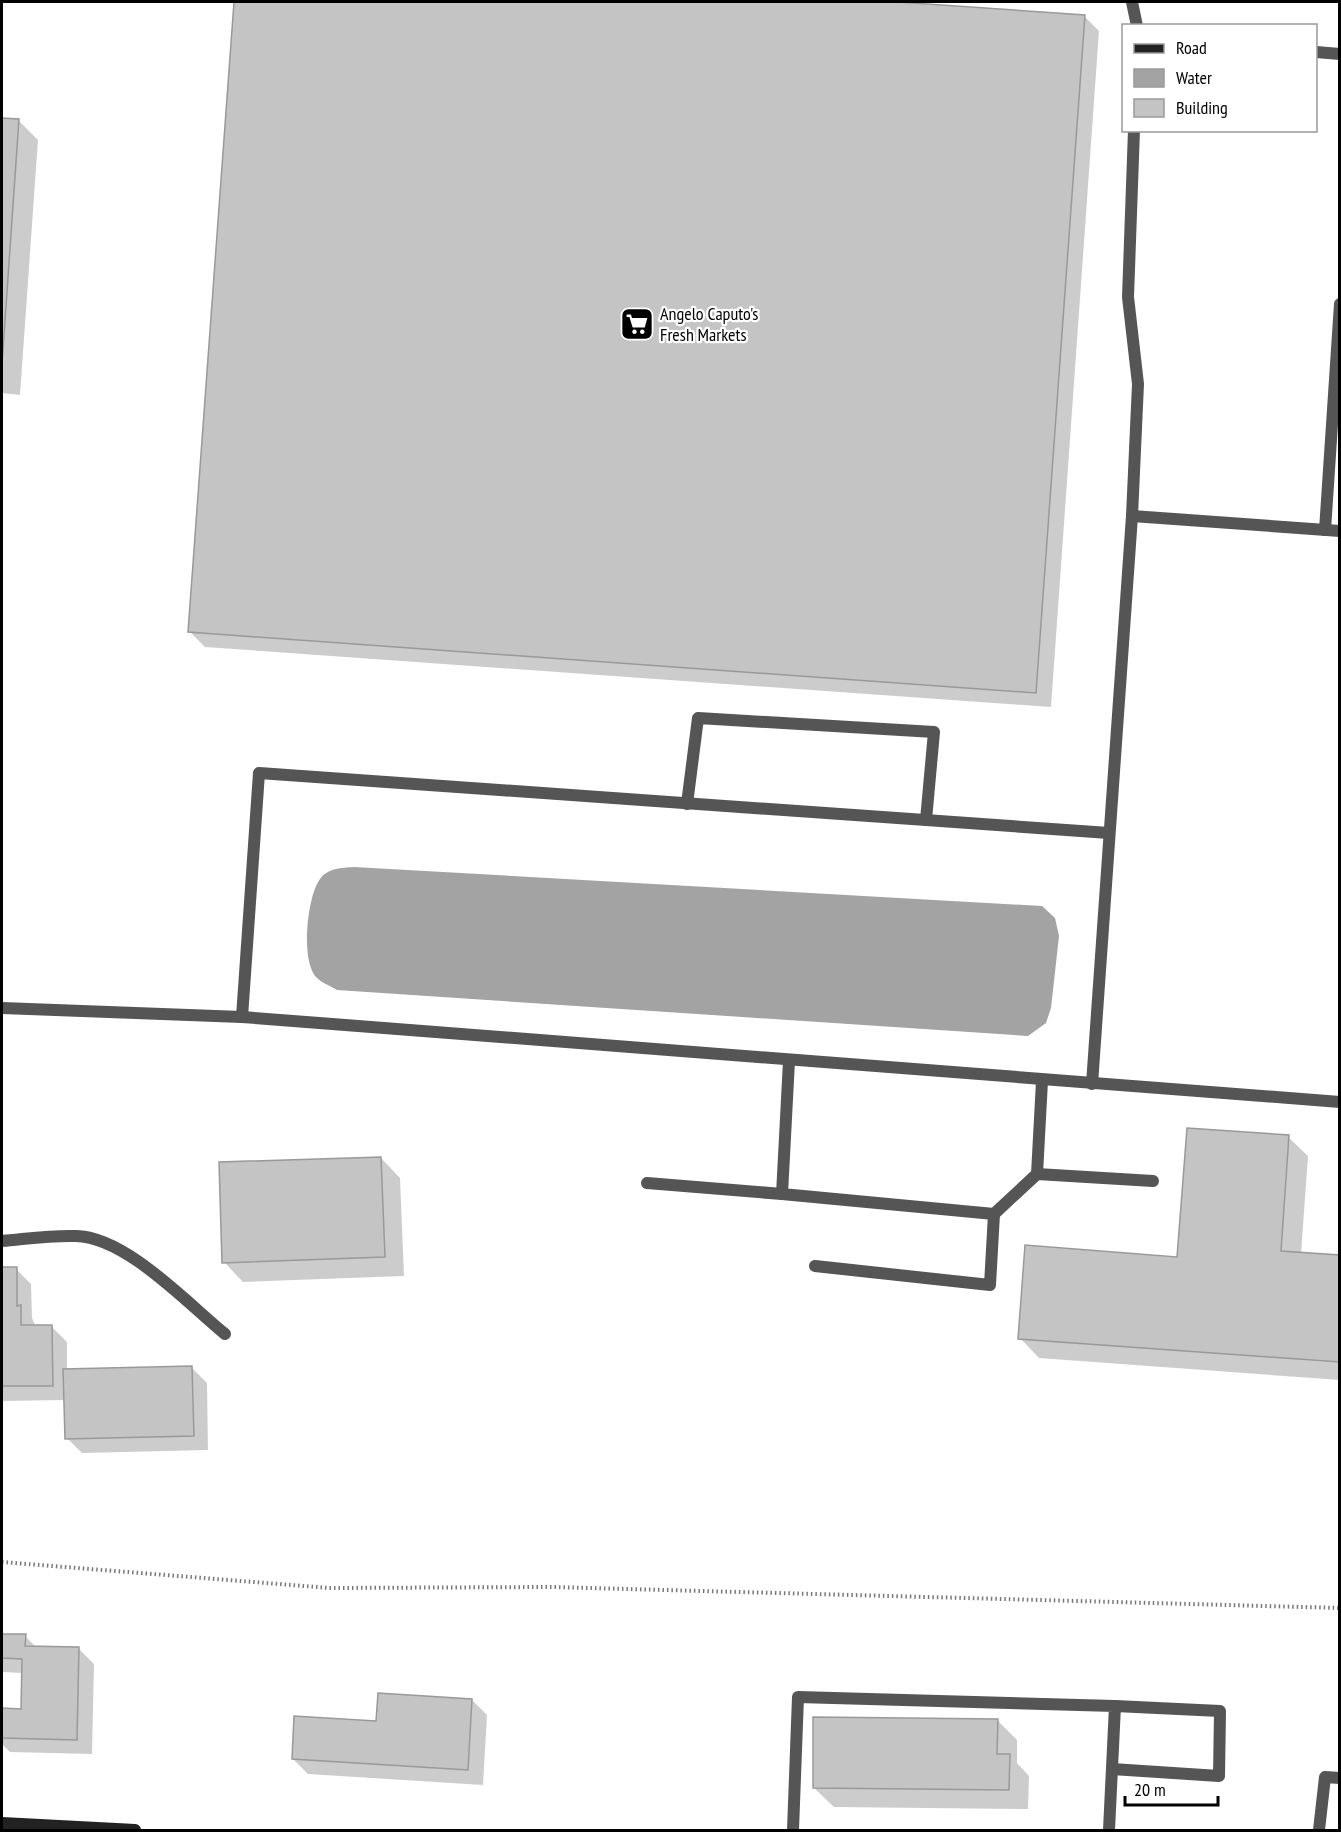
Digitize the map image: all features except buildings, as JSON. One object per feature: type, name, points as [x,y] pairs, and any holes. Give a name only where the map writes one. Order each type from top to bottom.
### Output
[{"type":"street","points":[[2,1823],[135,1830]]},
{"type":"lane","points":[[1132,2],[1137,24]]},
{"type":"lane","points":[[1317,52],[1340,54]]},
{"type":"lane","points":[[1092,1084],[1132,516],[1138,384],[1128,297],[1134,132]]},
{"type":"lane","points":[[1325,530],[1340,304]]},
{"type":"lane","points":[[1132,516],[1340,531]]},
{"type":"lane","points":[[687,804],[698,718],[934,732],[926,820]]},
{"type":"lane","points":[[242,1017],[260,773],[1109,833]]},
{"type":"lane","points":[[2,1008],[242,1017],[1042,1081],[1340,1102]]},
{"type":"lane","points":[[782,1194],[789,1061]]},
{"type":"lane","points":[[815,1266],[990,1285],[994,1214],[1037,1174],[1042,1081]]},
{"type":"lane","points":[[1037,1174],[1153,1180]]},
{"type":"lane","points":[[647,1183],[994,1214]]},
{"type":"lane","points":[[2,1241],[77,1236],[107,1242],[135,1259],[225,1334]]},
{"type":"lane","points":[[793,1830],[798,1697],[1220,1711],[1219,1776],[1112,1769]]},
{"type":"lane","points":[[1109,1830],[1115,1706]]},
{"type":"lane","points":[[1319,1830],[1325,1778],[1340,1778]]},
{"type":"path","points":[[2,1562],[329,1588],[552,1587],[1340,1608]]},
{"type":"water","points":[[354,867],[1042,906],[1055,918],[1059,936],[1051,1008],[1046,1023],[1028,1036],[337,990],[319,980],[312,970],[307,945],[309,914],[315,888],[323,875],[335,869]]},
{"type":"place","name":"Angelo Caputo's Fresh Markets","points":[[637,324]]}]
